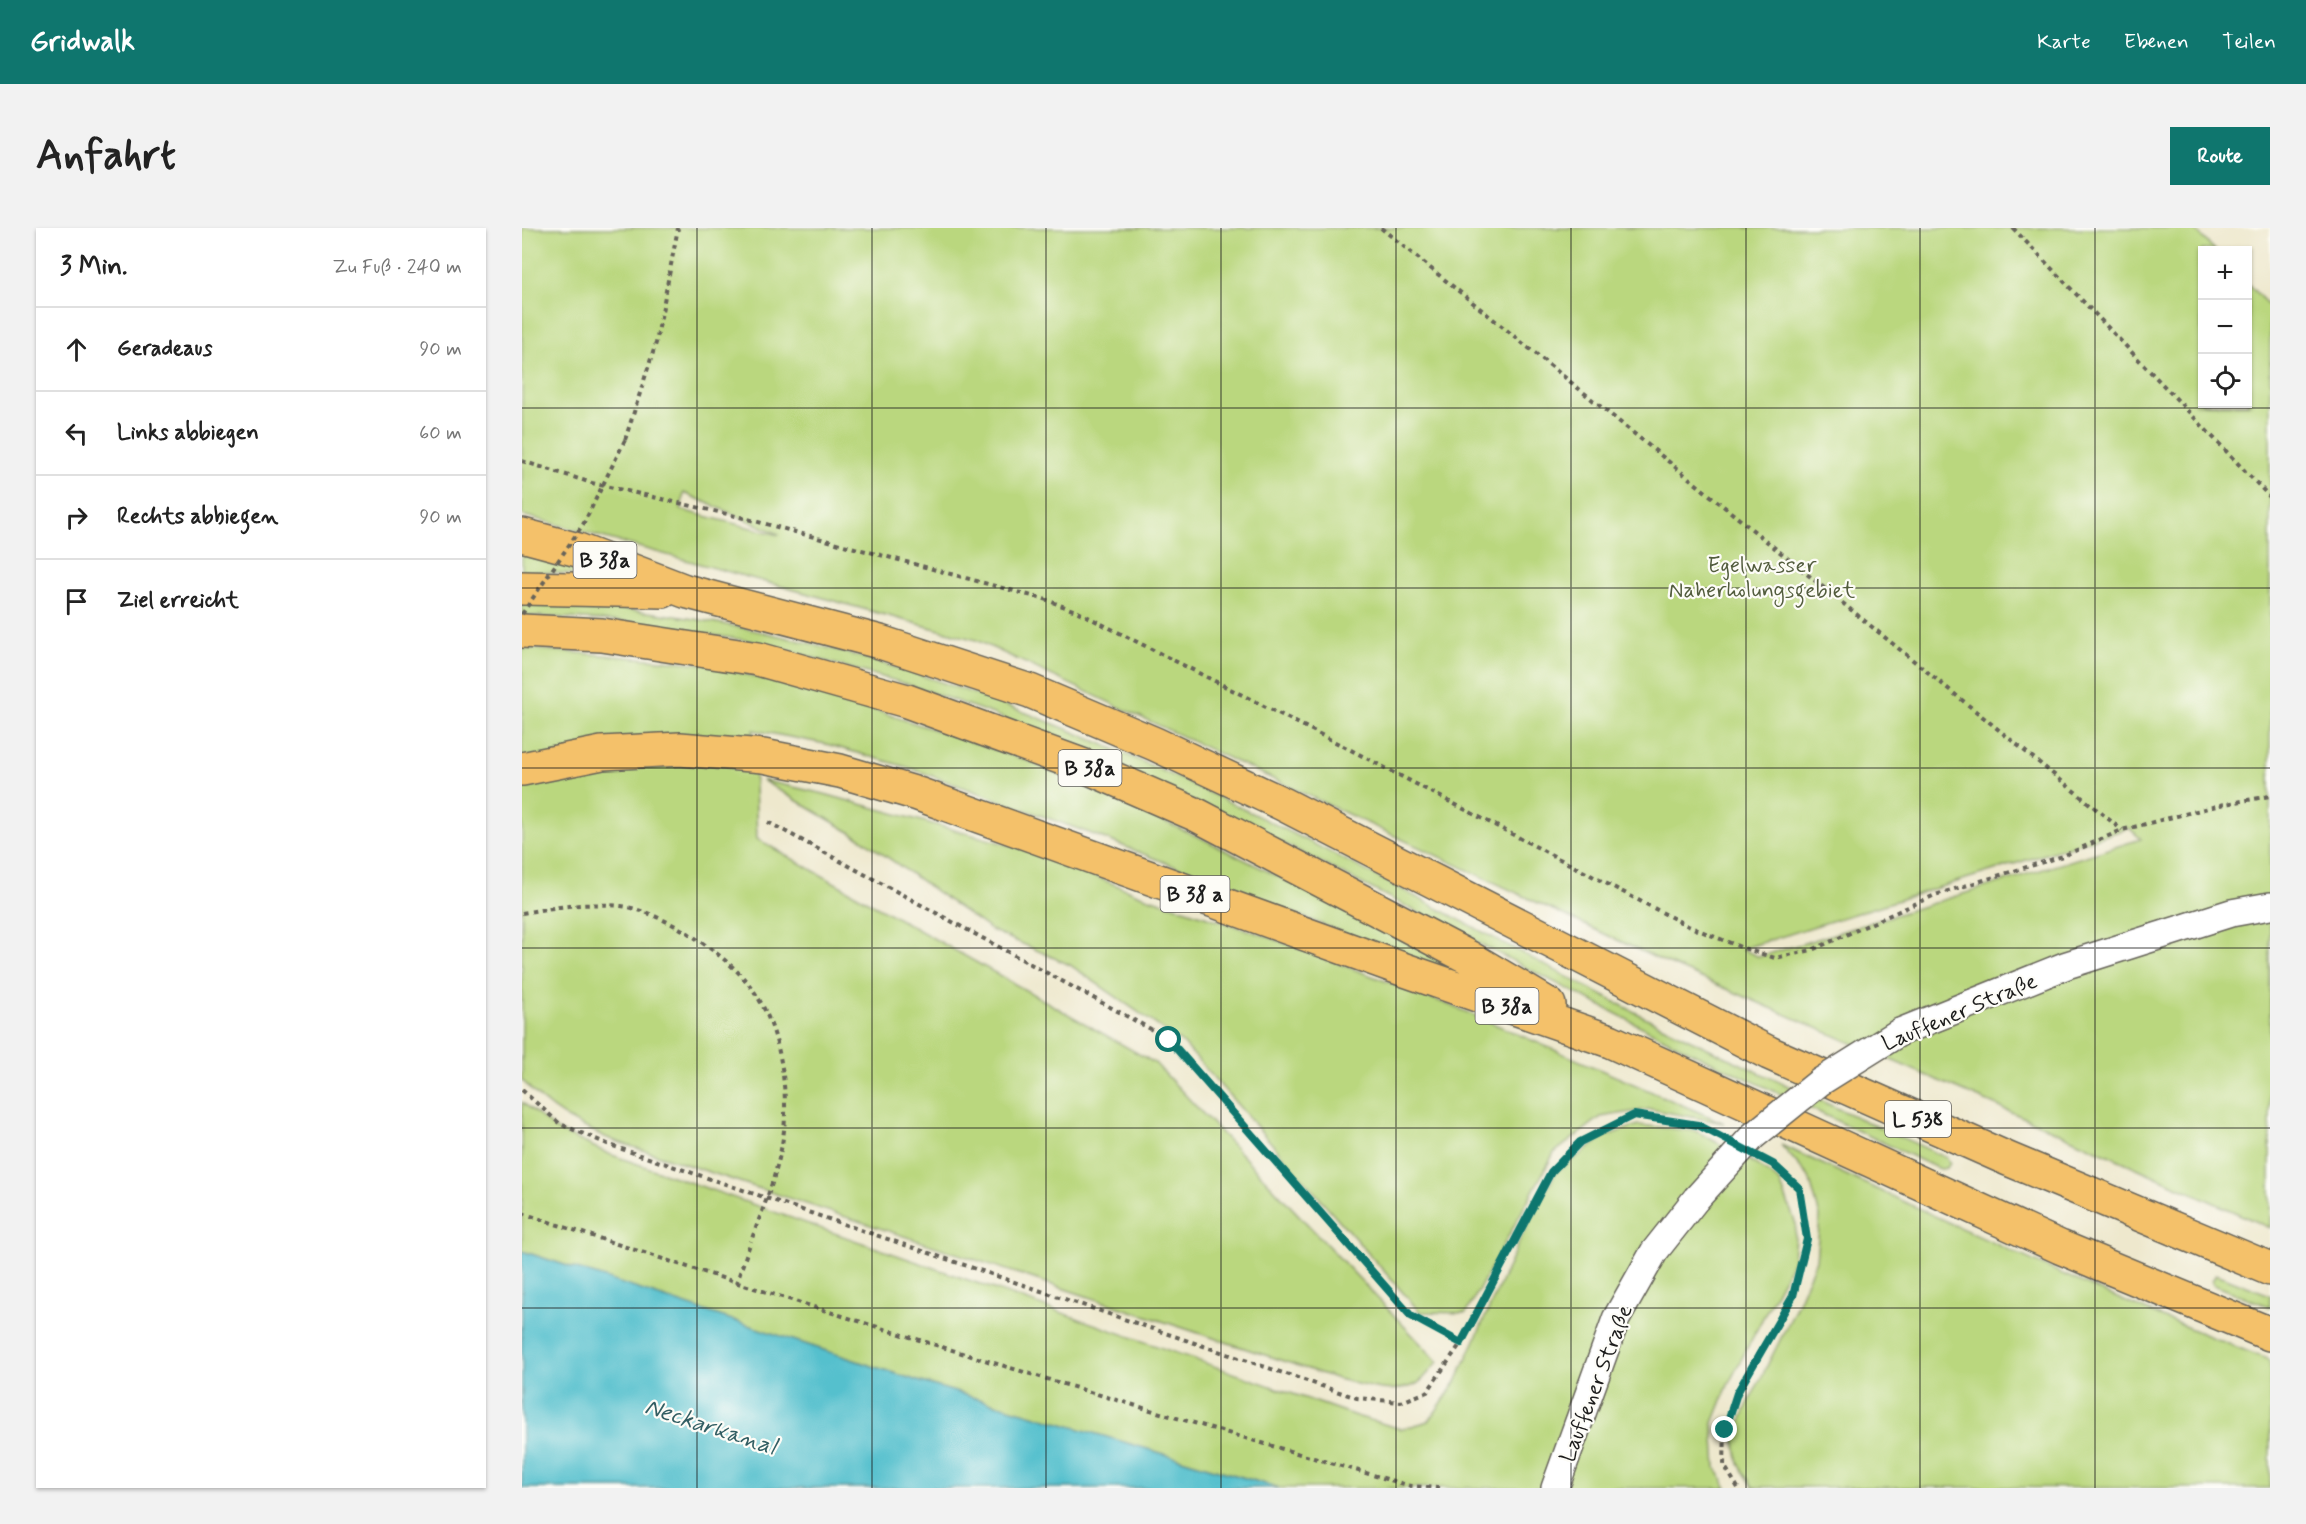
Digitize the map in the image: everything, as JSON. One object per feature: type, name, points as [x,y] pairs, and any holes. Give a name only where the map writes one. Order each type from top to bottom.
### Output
[{"type":"highway","name":"B 38a","points":[[522,535],[578,550],[685,591],[880,642],[1030,691],[1155,744],[1283,804],[1574,953]]},
{"type":"highway","name":"B 38a","points":[[522,588],[685,591]]},
{"type":"highway","name":"B 38a","points":[[522,631],[602,635],[758,658],[908,701],[1087,766],[1197,815],[1468,957],[1610,1041]]},
{"type":"highway","name":"B 38 a","points":[[522,769],[602,753],[680,749],[764,756],[840,771],[985,817],[1405,970]]},
{"type":"highway","name":"L 538","points":[[1574,953],[1769,1053],[2008,1160],[2270,1269]]},
{"type":"highway","name":"B 38a","points":[[1405,970],[1610,1041]]},
{"type":"highway","name":"L 538","points":[[1610,1041],[2060,1247],[2270,1334]]},
{"type":"street","name":"Lauffener Straße","points":[[1555,1488],[1616,1319],[1654,1252],[1696,1199],[1753,1136],[1820,1082],[1900,1032],[2067,965],[2231,913],[2270,906]]},
{"type":"path","points":[[522,614],[584,523],[624,440],[656,343],[678,228]]},
{"type":"path","points":[[1381,228],[2122,830]]},
{"type":"path","points":[[2013,228],[2270,497]]},
{"type":"path","points":[[522,461],[592,483],[740,517],[1047,600],[1078,612],[1347,748],[1688,926],[1775,958],[1812,950],[1935,895],[2062,856],[2122,830],[2220,805],[2270,796]]},
{"type":"path","points":[[768,822],[1169,1040],[1411,1316],[1461,1343]]},
{"type":"path","points":[[522,913],[576,903],[624,906],[673,924],[714,950],[748,983],[770,1019],[783,1068],[785,1115],[780,1160],[736,1284]]},
{"type":"path","points":[[522,1090],[560,1124],[610,1145],[1357,1398],[1401,1402],[1427,1392],[1461,1343],[1551,1172],[1580,1142],[1634,1115],[1698,1125],[1726,1140]]},
{"type":"path","points":[[1738,1488],[1724,1465],[1725,1430],[1737,1393],[1793,1296],[1807,1239],[1799,1188],[1773,1164],[1764,1159]]},
{"type":"path","points":[[522,1213],[736,1284],[1178,1420],[1412,1487],[1439,1488]]},
{"type":"green space","name":"Egelwasser Naherholungsgebiet","points":[[522,228],[2193,228],[2211,246],[2198,246],[2198,408],[2252,408],[2252,288],[2270,307],[2270,1228],[2057,1132],[1660,960],[976,640],[522,515]],"holes":[[[684,493],[779,534],[681,510]],[[2129,828],[2141,839],[1759,957],[1742,949]]]},
{"type":"green space","points":[[522,551],[592,566],[593,575],[522,571]]},
{"type":"green space","points":[[522,602],[671,615],[814,644],[954,686],[1090,739],[1224,800],[1356,866],[1658,1024],[1947,1158],[1950,1163],[1947,1168],[1935,1167],[1695,1054],[1267,835],[1061,742],[993,714],[907,684],[757,642],[628,622],[522,615]]},
{"type":"green space","points":[[522,648],[706,664],[844,700],[1026,760],[1201,838],[1482,978],[1392,952],[1103,838],[910,768],[826,744],[753,730],[757,839],[1155,1063],[1438,1362],[1418,1383],[1399,1389],[1368,1387],[1338,1379],[612,1140],[553,1109],[522,1080]]},
{"type":"green space","points":[[762,780],[824,794],[1041,854],[1140,895],[1263,935],[1457,1008],[1724,1123],[1650,1109],[1601,1117],[1554,1153],[1466,1313],[1420,1312],[1184,1044],[1070,965],[991,930],[860,838]]},
{"type":"green space","points":[[522,1102],[557,1130],[609,1154],[1356,1416],[1401,1429],[1429,1421],[1456,1382],[1519,1242],[1556,1172],[1606,1136],[1638,1125],[1696,1131],[1751,1161],[1780,1182],[1796,1224],[1793,1260],[1728,1385],[1713,1423],[1716,1468],[1727,1488],[1279,1488],[918,1381],[522,1251]]},
{"type":"green space","points":[[1781,1145],[2085,1284],[2270,1360],[2270,1488],[1753,1487],[1739,1464],[1734,1438],[1816,1260],[1820,1216],[1809,1177]]},
{"type":"green space","points":[[2216,1274],[2270,1295],[2270,1307],[2214,1285],[2212,1281]]},
{"type":"water","name":"Neckarkanal","points":[[522,1251],[918,1381],[1279,1488],[522,1488]]},
{"type":"route","points":[[1169,1040],[1411,1316],[1461,1343],[1551,1172],[1580,1142],[1634,1115],[1698,1125],[1773,1164],[1799,1188],[1807,1239],[1793,1296],[1737,1393],[1725,1430]]}]
